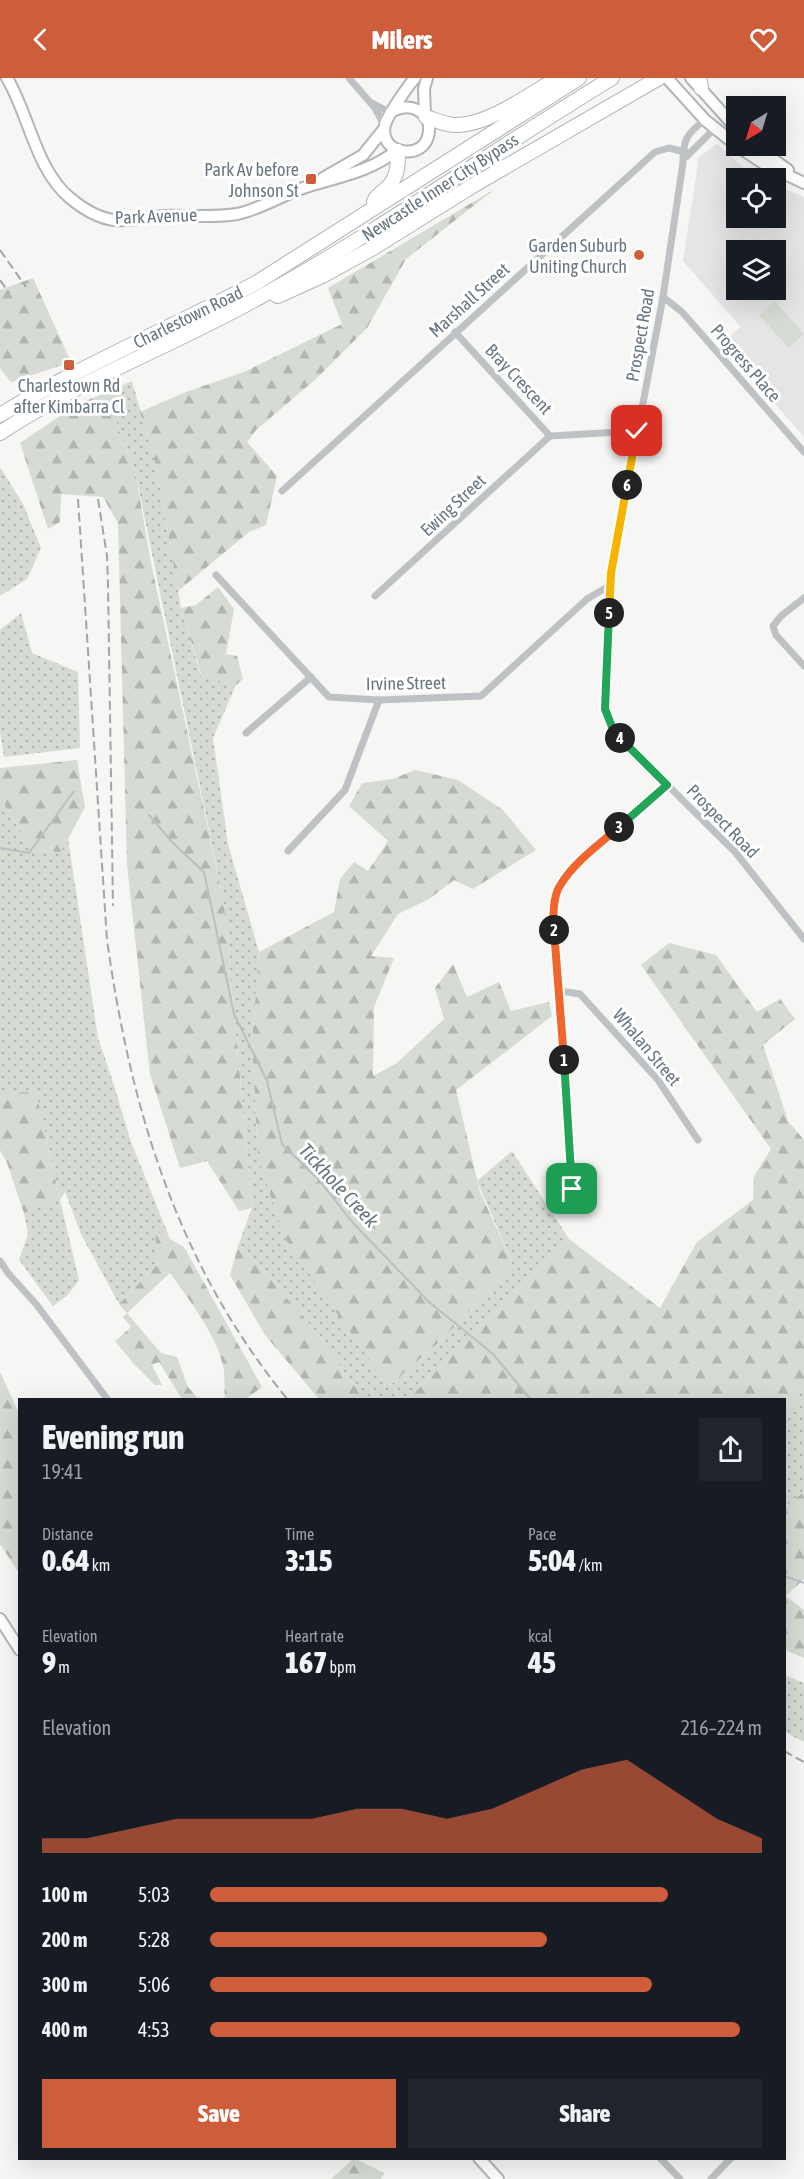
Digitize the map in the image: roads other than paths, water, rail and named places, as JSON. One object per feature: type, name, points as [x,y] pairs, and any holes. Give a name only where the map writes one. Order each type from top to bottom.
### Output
[{"type":"highway","points":[[425,116],[457,125],[476,121],[496,113],[558,78]]},
{"type":"highway","name":"Newcastle Inner City Bypass","points":[[371,210],[579,78]]},
{"type":"highway","name":"Newcastle Inner City Bypass","points":[[268,293],[345,248],[612,78]]},
{"type":"highway","points":[[268,293],[278,296],[373,249],[474,185],[658,78]]},
{"type":"highway","points":[[371,210],[376,197],[390,186],[395,178],[398,151]]},
{"type":"highway","name":"Charlestown Road","points":[[0,415],[92,364],[256,283],[371,210]]},
{"type":"highway","name":"Charlestown Road","points":[[0,433],[79,387],[268,293]]},
{"type":"main road","name":"Park Avenue","points":[[7,78],[18,98],[53,180],[68,196],[97,216],[114,220],[237,214],[307,187],[352,174],[398,151]]},
{"type":"main road","points":[[415,78],[384,127],[388,143],[398,151],[414,151],[426,142],[429,132],[425,116],[424,89],[427,78]]},
{"type":"main road","points":[[667,78],[705,120],[726,136]]},
{"type":"main road","points":[[691,78],[700,83],[724,115]]},
{"type":"main road","points":[[392,112],[409,107],[425,116]]},
{"type":"main road","points":[[705,120],[724,115]]},
{"type":"main road","points":[[715,128],[724,115]]},
{"type":"main road","name":"Park Avenue","points":[[307,187],[363,155],[384,127]]},
{"type":"main road","points":[[753,156],[766,165],[804,182]]},
{"type":"main road","points":[[768,156],[804,182]]},
{"type":"main road","points":[[0,1619],[18,1647]]},
{"type":"main road","points":[[481,2160],[498,2179]]},
{"type":"street","points":[[349,78],[367,100],[384,127]]},
{"type":"street","points":[[367,100],[392,112]]},
{"type":"street","points":[[686,151],[685,140],[705,120]]},
{"type":"street","points":[[686,151],[715,128]]},
{"type":"street","name":"Marshall Street","points":[[282,491],[655,152],[662,148],[686,151]]},
{"type":"street","name":"Prospect Road","points":[[686,151],[663,297],[609,586],[605,709],[614,732],[735,853],[804,939]]},
{"type":"street","name":"Progress Place","points":[[663,297],[682,312],[804,452]]},
{"type":"street","name":"Bray Crescent","points":[[455,332],[550,436],[637,431]]},
{"type":"street","name":"Charlestown Road","points":[[0,428],[15,423]]},
{"type":"street","name":"Ewing Street","points":[[375,596],[550,436]]},
{"type":"street","name":"Irvine Street","points":[[216,575],[329,697],[379,700],[482,696],[587,599],[609,586]]},
{"type":"street","points":[[804,598],[781,615],[773,626],[776,635],[804,666]]},
{"type":"street","points":[[246,733],[311,677]]},
{"type":"street","points":[[288,851],[345,790],[379,700]]},
{"type":"street","points":[[572,1189],[560,991],[553,917],[559,885],[573,869],[667,785]]},
{"type":"street","name":"Whalan Street","points":[[560,991],[580,994],[658,1080],[698,1140]]},
{"type":"street","points":[[0,1261],[8,1274],[36,1304],[106,1398]]},
{"type":"street","points":[[662,2160],[680,2179]]},
{"type":"street","points":[[711,2179],[729,2160]]},
{"type":"waterway","name":"Tickhole Creek","points":[[0,848],[29,853],[74,791]]},
{"type":"waterway","name":"Tickhole Creek","points":[[149,815],[172,842],[204,872],[234,1014],[267,1081],[282,1144],[319,1180],[353,1223],[429,1302],[493,1354],[529,1398]]},
{"type":"waterway","name":"Tickhole Creek","points":[[786,1577],[804,1583]]},
{"type":"railway","points":[[0,250],[26,287]]},
{"type":"railway","points":[[0,280],[9,293]]},
{"type":"railway","points":[[78,499],[107,940],[130,1064],[165,1183],[188,1240],[216,1295],[249,1348],[286,1398]]},
{"type":"railway","points":[[98,499],[107,556],[113,906]]},
{"type":"railway","points":[[786,1752],[804,1762]]},
{"type":"place","name":"Park Av before Johnson St","points":[[311,179]]},
{"type":"place","name":"Garden Suburb Uniting Church","points":[[639,255]]},
{"type":"place","name":"Charlestown Rd after Kimbarra Cl","points":[[69,365]]}]
